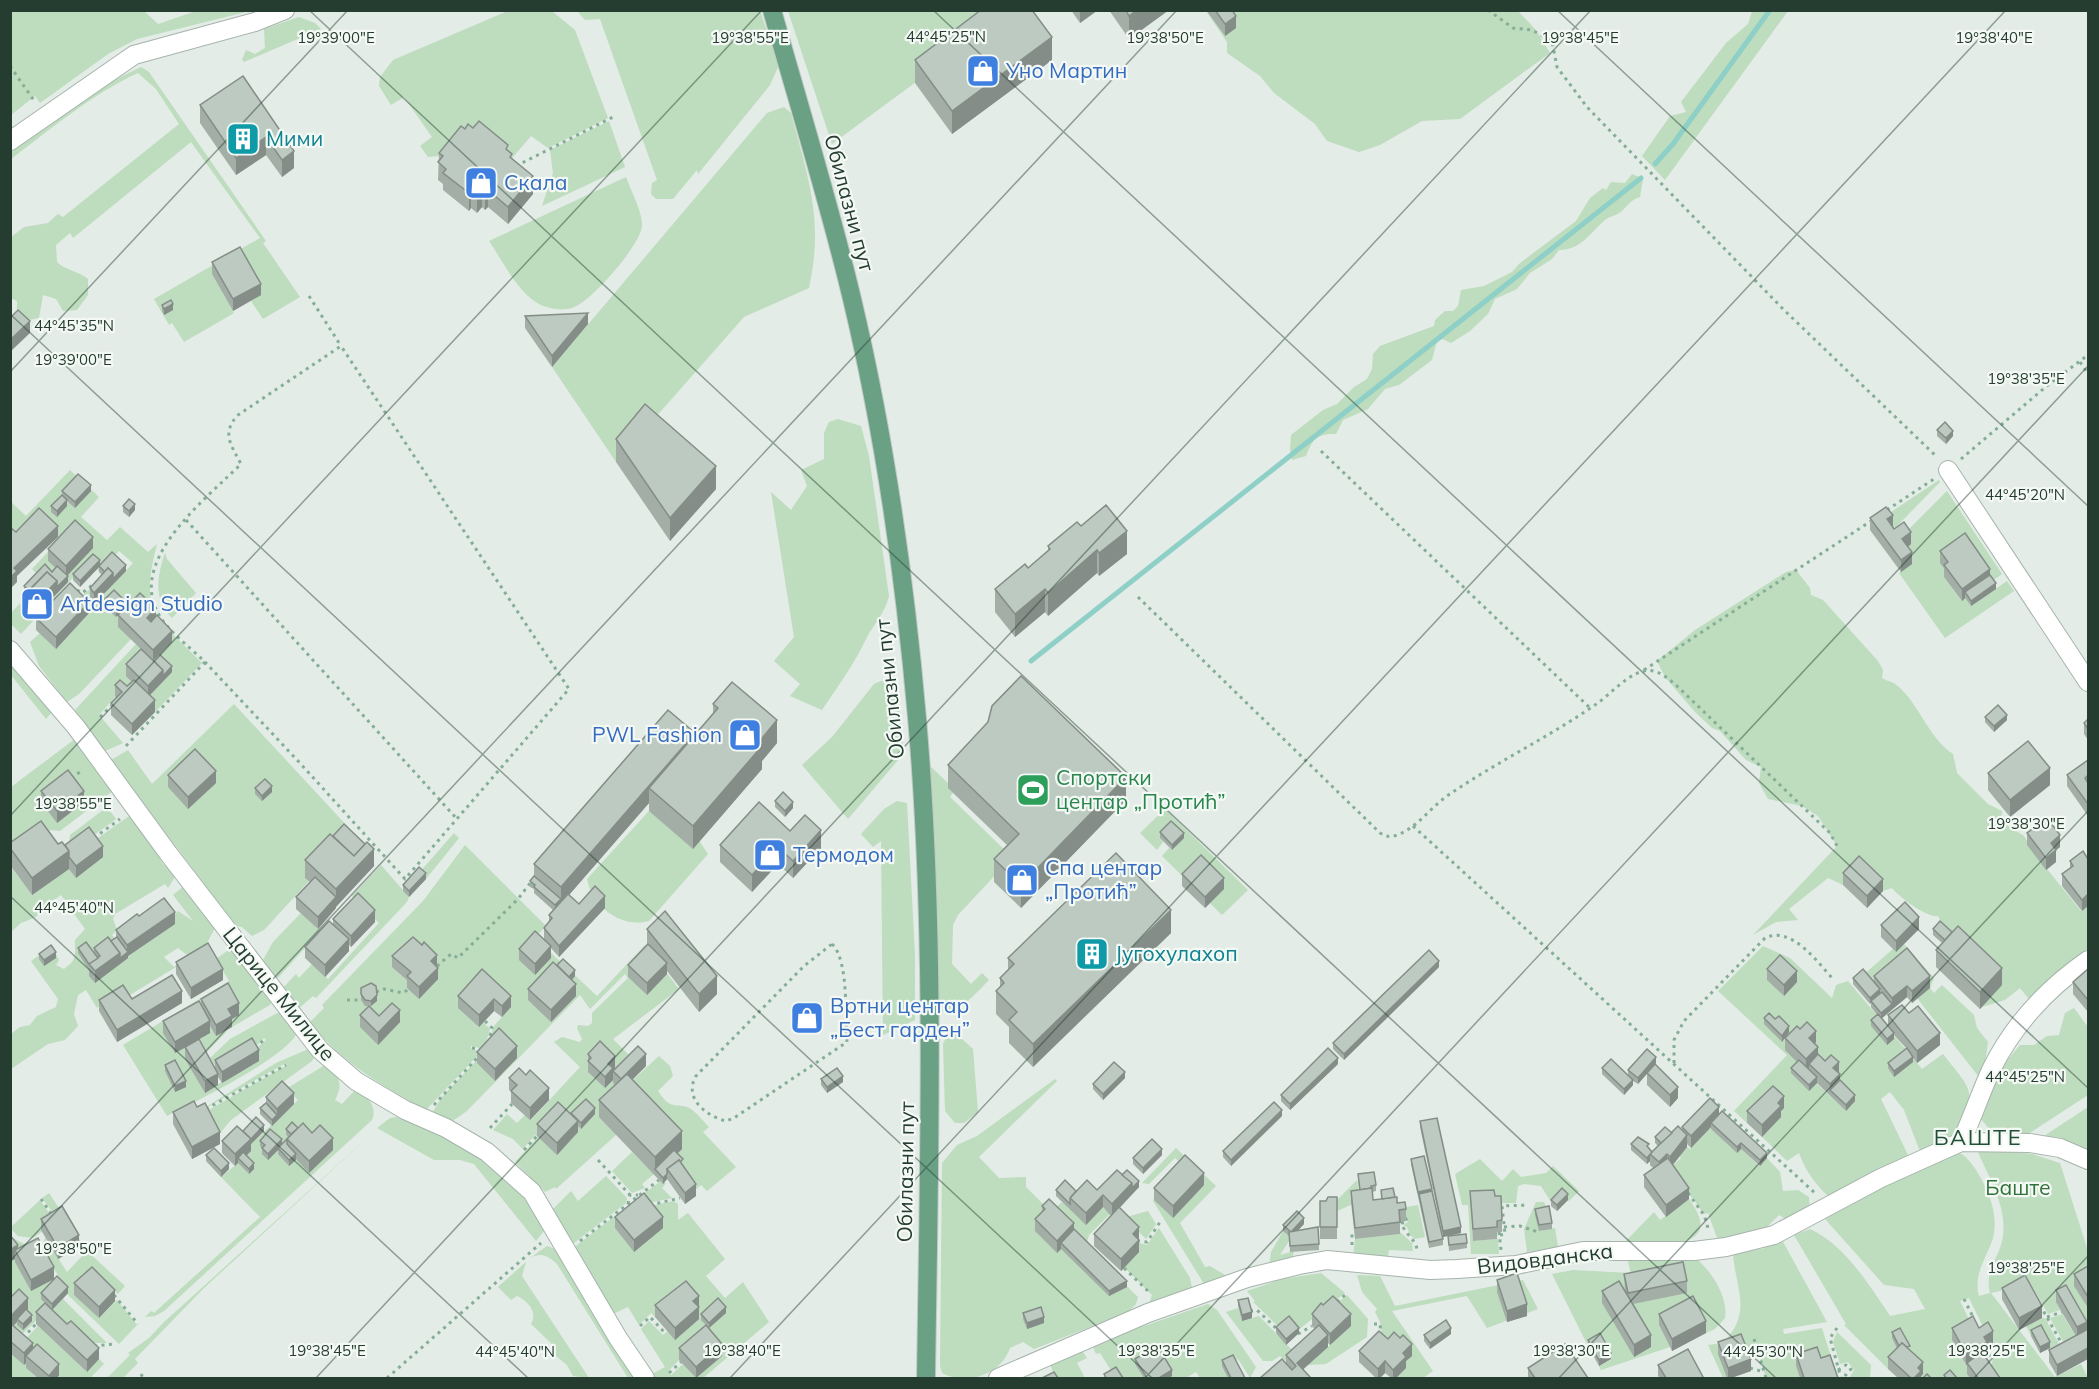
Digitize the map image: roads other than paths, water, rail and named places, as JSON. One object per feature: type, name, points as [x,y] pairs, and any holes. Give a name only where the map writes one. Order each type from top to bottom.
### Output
[{"type":"main road","name":"Обилазни пут","points":[[772,10],[853,302],[887,485],[917,717],[924,823],[929,1027],[926,1378]]},
{"type":"street","points":[[10,141],[134,55],[255,22],[285,10]]},
{"type":"street","points":[[1948,470],[2088,682]]},
{"type":"street","name":"Царице Милице","points":[[10,650],[69,719],[168,853],[320,1050],[356,1081],[405,1110],[446,1128],[488,1152],[532,1192],[614,1331],[645,1378]]},
{"type":"street","points":[[1961,1142],[1993,1067],[2013,1035],[2058,982],[2088,960]]},
{"type":"street","name":"Видовданска","points":[[998,1378],[1148,1313],[1246,1278],[1299,1265],[1327,1260],[1430,1270],[1516,1265],[1583,1251],[1615,1249],[1694,1251],[1752,1243],[1774,1235],[1881,1178],[1961,1142],[2030,1143],[2060,1148],[2088,1160]]},
{"type":"waterway","points":[[1655,164],[1673,144],[1770,10]]},
{"type":"waterway","points":[[1031,661],[1641,178]]},
{"type":"place","name":"Уно Мартин","points":[[983,71]]},
{"type":"place","name":"Мими","points":[[243,139]]},
{"type":"place","name":"Скала","points":[[481,183]]},
{"type":"place","name":"Artdesign Studio","points":[[37,604]]},
{"type":"place","name":"PWL Fashion","points":[[745,735]]},
{"type":"place","name":"Спортски центар „Протић”","points":[[1033,790]]},
{"type":"place","name":"Термодом","points":[[770,855]]},
{"type":"place","name":"Спа центар „Протић”","points":[[1022,880]]},
{"type":"place","name":"Југохулахоп","points":[[1092,954]]},
{"type":"place","name":"Вртни центар „Бест гарден”","points":[[807,1018]]},
{"type":"district","name":"БАШТЕ","points":[[1978,1137]]},
{"type":"park label","name":"Баште","points":[[2018,1188]]}]
